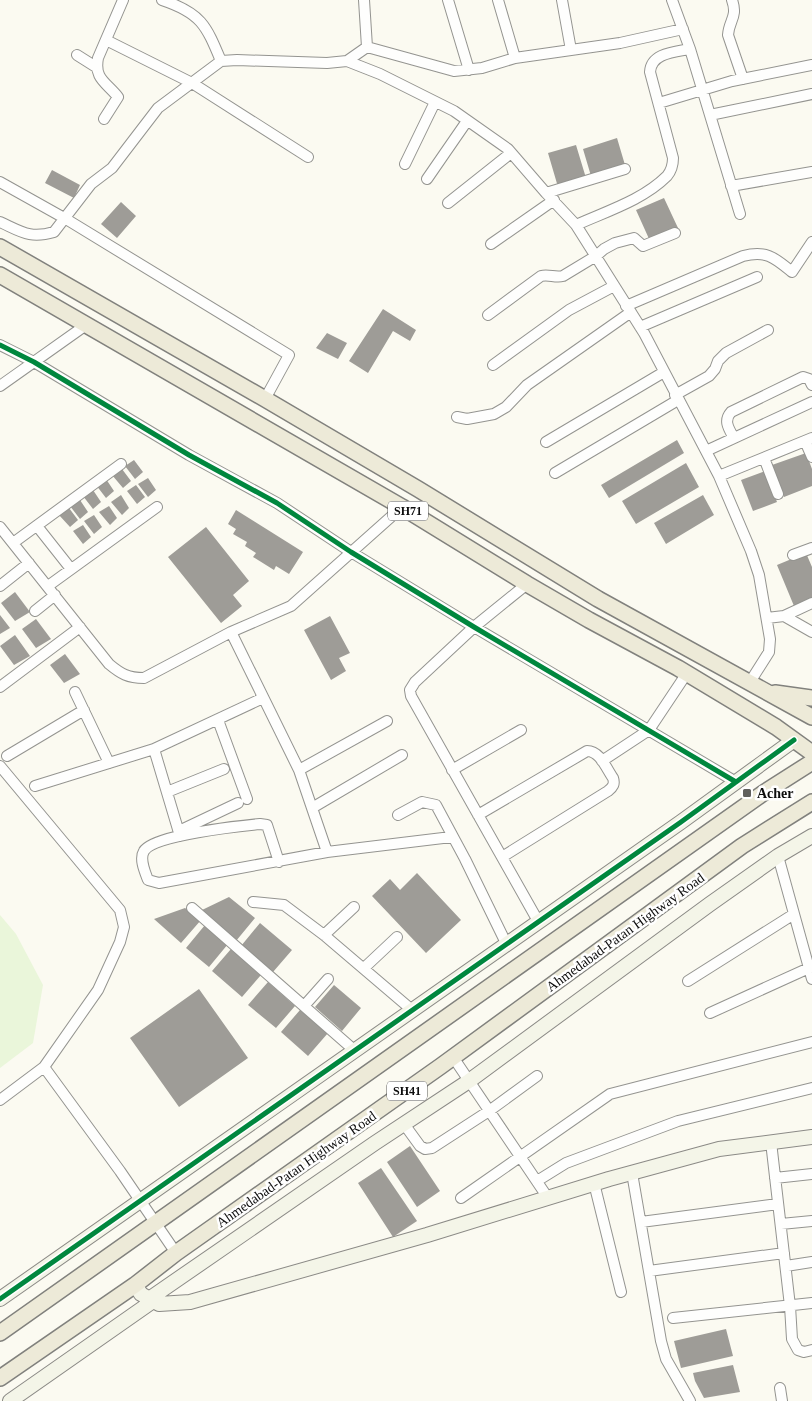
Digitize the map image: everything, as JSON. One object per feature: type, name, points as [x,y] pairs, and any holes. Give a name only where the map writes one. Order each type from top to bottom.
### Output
[{"type":"main road","name":"SH71","points":[[0,247],[266,399],[598,599],[812,717]]},
{"type":"main road","name":"SH71","points":[[0,275],[402,507],[589,620],[687,673],[776,728],[812,753]]},
{"type":"main road","points":[[589,620],[598,599]]},
{"type":"main road","points":[[766,692],[812,698]]},
{"type":"main road","name":"SH41","points":[[0,1333],[762,794],[812,762]]},
{"type":"main road","name":"Ahmedabad-Patan Highway Road","points":[[0,1378],[135,1285],[453,1058],[742,846],[812,802]]},
{"type":"street","points":[[104,119],[118,97],[98,75],[96,67],[98,58],[123,0]]},
{"type":"street","points":[[162,0],[179,6],[192,14],[208,31],[221,62]]},
{"type":"street","points":[[187,0],[192,14]]},
{"type":"street","points":[[364,0],[367,47]]},
{"type":"street","points":[[448,0],[469,70]]},
{"type":"street","points":[[498,0],[515,58]]},
{"type":"street","points":[[562,0],[571,50]]},
{"type":"street","points":[[672,0],[690,49],[740,214]]},
{"type":"street","points":[[732,0],[736,11],[728,30],[728,35],[743,79]]},
{"type":"street","points":[[367,47],[444,69],[469,70],[515,58],[620,43],[683,28]]},
{"type":"street","points":[[106,40],[192,83],[308,157]]},
{"type":"street","points":[[347,61],[367,47]]},
{"type":"street","points":[[576,224],[629,201],[652,188],[668,175],[673,167],[673,158],[650,66],[659,57],[690,49]]},
{"type":"street","points":[[77,54],[96,67]]},
{"type":"street","points":[[0,222],[36,236],[54,232],[66,219],[91,184],[112,168],[158,108],[221,62],[237,60],[326,63],[347,61],[380,74],[454,112],[511,152],[576,224],[640,326],[719,476],[753,559],[768,618],[769,652],[750,682]]},
{"type":"street","points":[[659,104],[702,89],[812,65]]},
{"type":"street","points":[[710,114],[812,94]]},
{"type":"street","points":[[405,164],[435,102]]},
{"type":"street","points":[[427,178],[467,121]]},
{"type":"street","points":[[448,203],[511,152]]},
{"type":"street","points":[[491,244],[550,196],[625,169]]},
{"type":"street","points":[[731,186],[812,172]]},
{"type":"street","points":[[0,182],[66,219],[289,355],[266,399]]},
{"type":"street","points":[[488,315],[541,276],[563,276],[596,256],[604,248],[634,238],[642,246],[675,234]]},
{"type":"street","points":[[457,417],[467,419],[494,414],[506,406],[528,384],[629,309],[743,256],[766,254],[777,259],[792,272],[812,242]]},
{"type":"street","points":[[640,326],[757,277]]},
{"type":"street","points":[[493,365],[569,310],[614,286]]},
{"type":"street","points":[[0,386],[86,325]]},
{"type":"street","points":[[555,473],[709,376],[715,369],[718,361],[726,353],[768,330]]},
{"type":"street","points":[[0,345],[34,362],[189,455],[277,504],[351,552],[474,627],[736,782]]},
{"type":"street","points":[[546,442],[664,372]]},
{"type":"street","points":[[734,438],[726,422],[727,416],[731,412],[803,377],[809,379],[812,385]]},
{"type":"street","points":[[706,451],[812,402]]},
{"type":"street","points":[[719,476],[809,440],[812,457]]},
{"type":"street","points":[[764,458],[778,494]]},
{"type":"street","points":[[13,544],[121,464]]},
{"type":"street","points":[[48,586],[157,507]]},
{"type":"street","points":[[0,527],[109,664],[121,674],[132,678],[144,678],[231,632],[291,606],[402,507]]},
{"type":"street","points":[[37,526],[71,569]]},
{"type":"street","points":[[793,555],[812,548]]},
{"type":"street","points":[[0,586],[29,563]]},
{"type":"street","points":[[527,584],[474,627],[415,682],[410,690],[411,696],[452,770],[538,921]]},
{"type":"street","points":[[35,611],[55,595]]},
{"type":"street","points":[[768,618],[784,616],[812,603]]},
{"type":"street","points":[[784,616],[812,632]]},
{"type":"street","points":[[0,687],[80,627]]},
{"type":"street","points":[[231,632],[299,770],[327,852]]},
{"type":"street","points":[[602,761],[649,730],[687,673]]},
{"type":"street","points":[[75,692],[109,763]]},
{"type":"street","points":[[35,786],[154,749],[263,698]]},
{"type":"street","points":[[7,756],[84,710]]},
{"type":"street","points":[[218,720],[242,801],[180,833],[147,847],[142,852],[142,860],[148,880],[159,883],[327,852],[453,838]]},
{"type":"street","points":[[299,770],[387,721]]},
{"type":"street","points":[[452,770],[521,730]]},
{"type":"street","points":[[0,1299],[794,740]]},
{"type":"street","points":[[154,749],[180,833]]},
{"type":"street","points":[[478,815],[587,751],[593,751],[613,778],[613,786],[502,857]]},
{"type":"street","points":[[312,808],[402,756]]},
{"type":"street","points":[[0,766],[120,910],[124,927],[120,942],[98,990],[44,1067],[0,1100]]},
{"type":"street","points":[[167,792],[224,769]]},
{"type":"street","points":[[398,815],[422,802],[436,805],[506,943]]},
{"type":"street","points":[[180,833],[260,824],[267,825],[279,862]]},
{"type":"street","points":[[10,1401],[151,1300],[469,1080],[640,954],[778,856],[812,836]]},
{"type":"street","points":[[778,856],[812,979]]},
{"type":"street","points":[[253,902],[284,905],[324,935],[412,1010]]},
{"type":"street","points":[[324,935],[354,907]]},
{"type":"street","points":[[192,908],[354,1050]]},
{"type":"street","points":[[688,981],[794,914]]},
{"type":"street","points":[[364,968],[397,937]]},
{"type":"street","points":[[710,1013],[809,968]]},
{"type":"street","points":[[304,1006],[328,979]]},
{"type":"street","points":[[461,1198],[610,1094],[812,1042]]},
{"type":"street","points":[[453,1058],[548,1198]]},
{"type":"street","points":[[44,1067],[176,1254]]},
{"type":"street","points":[[404,1124],[420,1146],[425,1149],[432,1148],[538,1076]]},
{"type":"street","points":[[537,1181],[566,1163],[678,1121],[812,1088]]},
{"type":"street","points":[[135,1285],[141,1294],[159,1304],[190,1302],[417,1238],[594,1184],[719,1149],[812,1137]]},
{"type":"street","points":[[771,1142],[786,1266],[792,1339],[798,1350],[804,1352],[812,1350]]},
{"type":"street","points":[[632,1173],[657,1320],[666,1359],[690,1401]]},
{"type":"street","points":[[775,1178],[812,1174]]},
{"type":"street","points":[[594,1184],[622,1292]]},
{"type":"street","points":[[641,1222],[778,1204]]},
{"type":"street","points":[[781,1224],[812,1221]]},
{"type":"street","points":[[649,1270],[784,1253]]},
{"type":"street","points":[[786,1266],[812,1262]]},
{"type":"street","points":[[673,1318],[812,1303]]},
{"type":"street","points":[[780,1388],[782,1401]]},
{"type":"green space","points":[[0,915],[16,934],[43,985],[33,1043],[0,1068]]},
{"type":"building","points":[[617,138],[625,165],[591,176],[583,149]]},
{"type":"building","points":[[576,145],[586,178],[558,187],[548,153]]},
{"type":"building","points":[[52,170],[80,185],[74,198],[45,183]]},
{"type":"building","points":[[664,198],[678,228],[650,241],[636,210]]},
{"type":"building","points":[[121,202],[136,216],[117,238],[101,224]]},
{"type":"building","points":[[383,309],[416,330],[410,341],[393,331],[368,373],[349,361]]},
{"type":"building","points":[[327,333],[347,343],[338,359],[316,348]]},
{"type":"building","points":[[677,440],[684,453],[609,498],[601,485]]},
{"type":"building","points":[[806,453],[812,469],[812,486],[784,497],[772,465]]},
{"type":"building","points":[[134,460],[143,472],[135,479],[125,466]]},
{"type":"building","points":[[686,463],[699,487],[636,524],[622,501]]},
{"type":"building","points":[[122,469],[131,481],[123,488],[112,475]]},
{"type":"building","points":[[765,471],[777,502],[753,511],[741,480]]},
{"type":"building","points":[[148,478],[156,490],[148,497],[138,484]]},
{"type":"building","points":[[106,479],[114,491],[106,498],[96,485]]},
{"type":"building","points":[[136,485],[145,497],[137,504],[127,491]]},
{"type":"building","points":[[93,490],[101,502],[93,509],[83,496]]},
{"type":"building","points":[[121,495],[129,508],[122,515],[111,502]]},
{"type":"building","points":[[703,495],[714,515],[666,544],[654,523]]},
{"type":"building","points":[[80,500],[88,512],[80,519],[70,506]]},
{"type":"building","points":[[109,506],[117,518],[110,525],[99,512]]},
{"type":"building","points":[[69,508],[78,520],[70,527],[59,515]]},
{"type":"building","points":[[236,510],[303,552],[289,574],[276,566],[274,570],[253,557],[256,553],[245,546],[247,542],[233,534],[236,529],[228,524]]},
{"type":"building","points":[[94,515],[102,527],[94,534],[84,521]]},
{"type":"building","points":[[83,525],[91,537],[83,544],[73,531]]},
{"type":"building","points":[[206,527],[249,581],[233,595],[242,606],[221,623],[168,557]]},
{"type":"building","points":[[806,553],[812,567],[812,599],[794,606],[777,565]]},
{"type":"building","points":[[15,592],[30,612],[15,621],[1,603]]},
{"type":"building","points":[[0,615],[10,628],[0,634]]},
{"type":"building","points":[[330,616],[350,653],[339,658],[346,671],[331,680],[304,630]]},
{"type":"building","points":[[36,619],[51,639],[36,648],[22,629]]},
{"type":"building","points":[[15,635],[30,656],[14,665],[0,646]]},
{"type":"building","points":[[65,654],[80,674],[64,683],[50,665]]},
{"type":"building","points":[[417,873],[461,920],[426,953],[372,896],[390,879],[400,890]]},
{"type":"building","points":[[229,897],[255,918],[236,941],[202,910]]},
{"type":"building","points":[[185,908],[201,920],[181,943],[154,919]]},
{"type":"building","points":[[260,923],[292,950],[273,972],[241,946]]},
{"type":"building","points":[[205,925],[228,944],[209,967],[186,948]]},
{"type":"building","points":[[231,949],[261,975],[242,997],[212,971]]},
{"type":"building","points":[[268,982],[295,1006],[276,1028],[248,1005]]},
{"type":"building","points":[[334,985],[361,1008],[342,1031],[315,1007]]},
{"type":"building","points":[[199,989],[248,1058],[179,1107],[130,1038]]},
{"type":"building","points":[[300,1010],[328,1033],[308,1056],[281,1032]]},
{"type":"building","points":[[410,1146],[440,1191],[417,1207],[387,1162]]},
{"type":"building","points":[[381,1168],[417,1221],[393,1237],[358,1183]]},
{"type":"building","points":[[726,1329],[733,1356],[681,1368],[674,1341]]},
{"type":"building","points":[[733,1365],[740,1392],[704,1398],[693,1373]]},
{"type":"cycle path","points":[[0,345],[34,362],[189,455],[277,503],[351,552],[474,627],[736,782]]},
{"type":"cycle path","points":[[0,1299],[681,822],[794,740]]},
{"type":"place","name":"Acher","points":[[747,793]]}]
